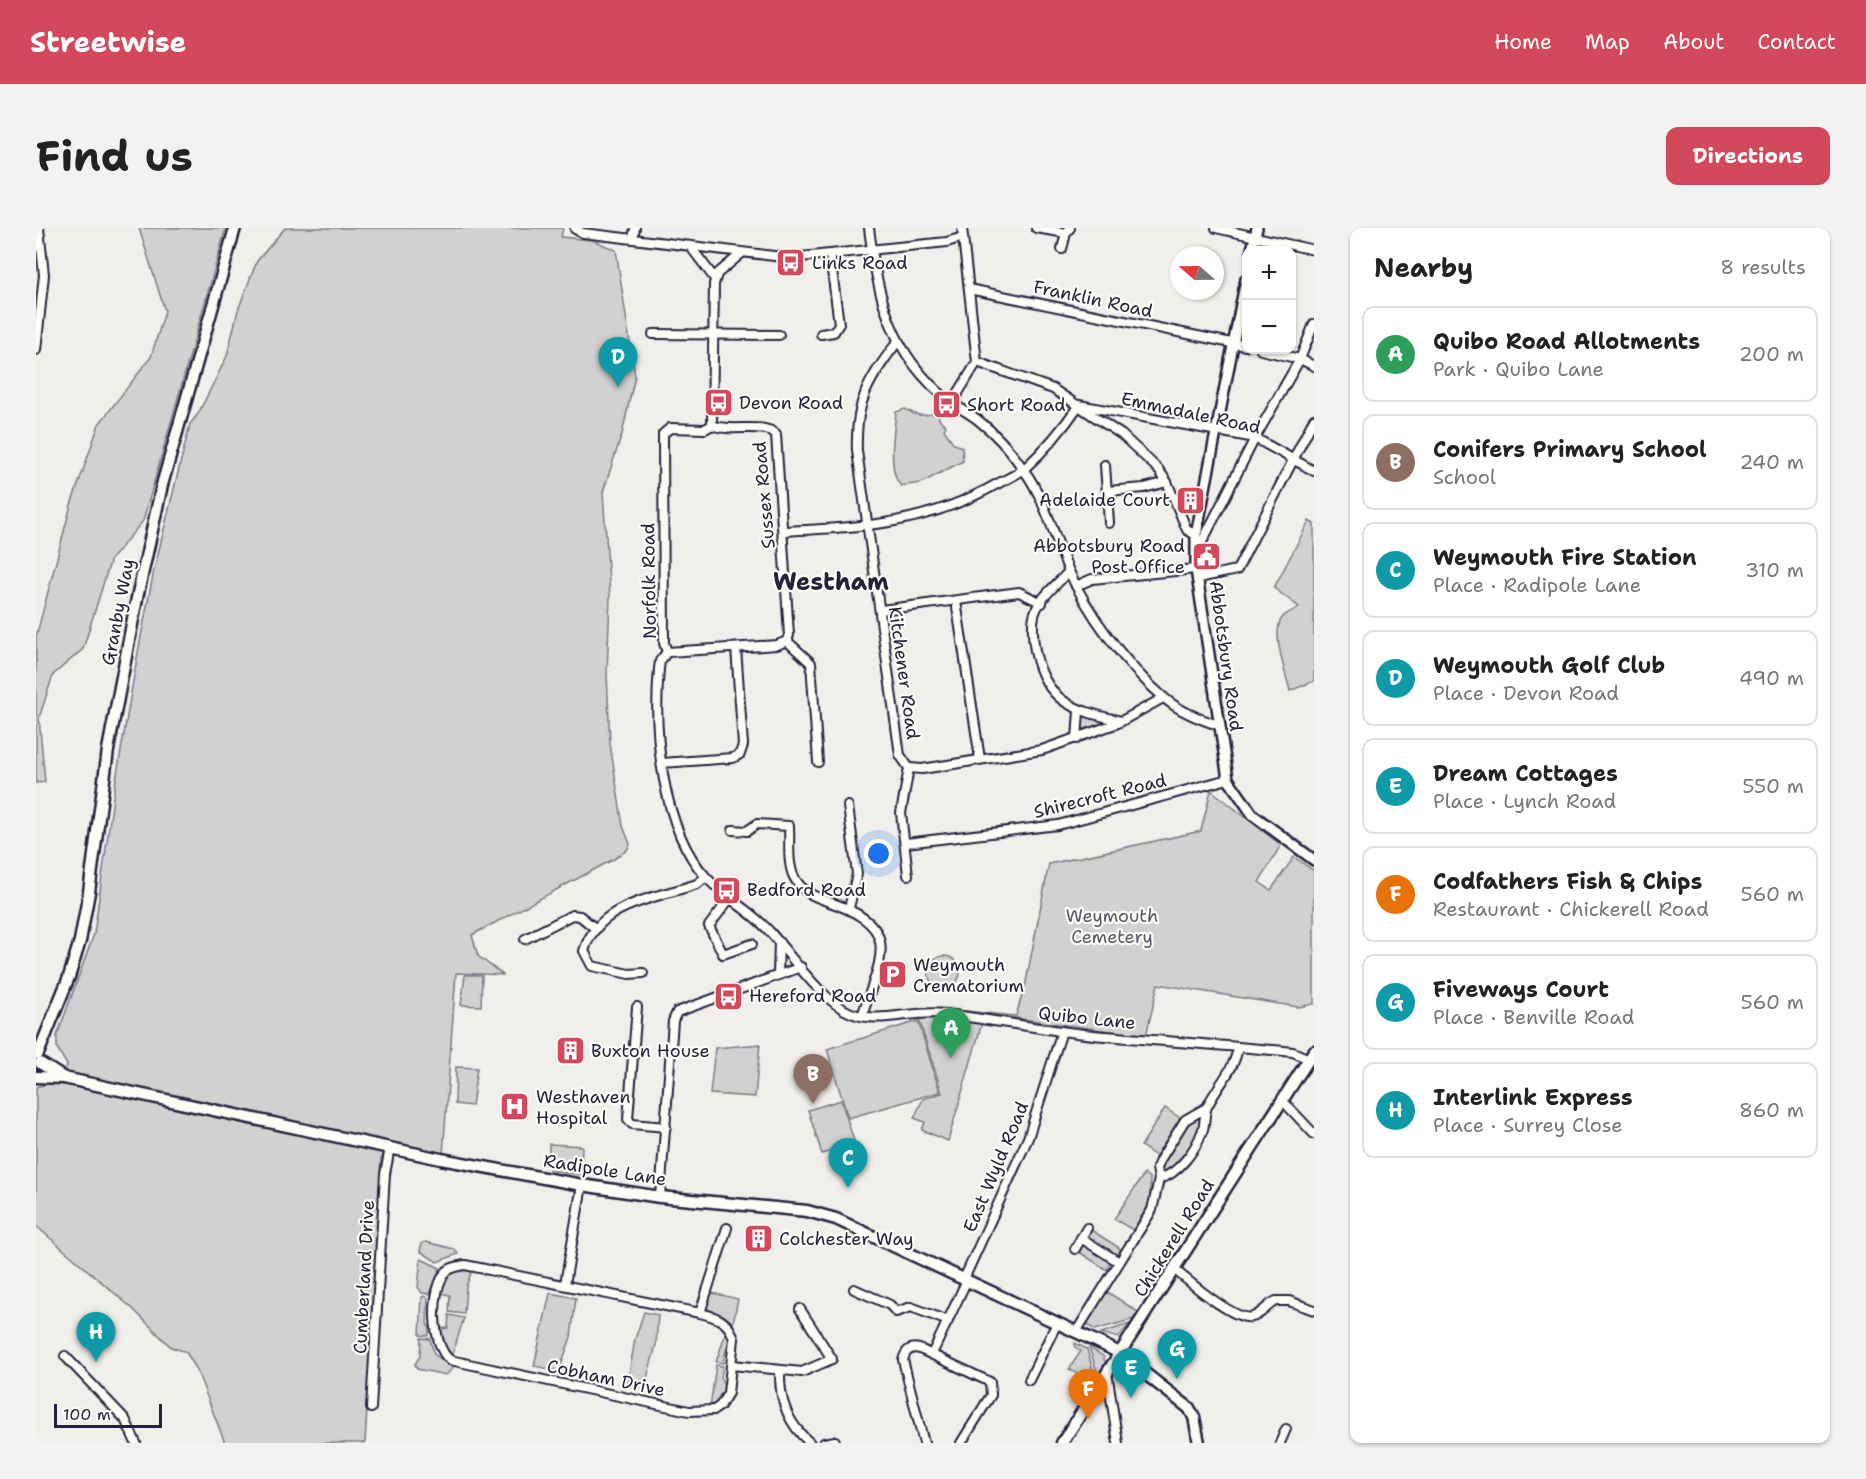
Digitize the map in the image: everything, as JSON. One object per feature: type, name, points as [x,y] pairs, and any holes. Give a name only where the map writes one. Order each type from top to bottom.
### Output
[{"type":"main road","name":"Granby Way","points":[[36,1075],[38,1056],[80,940],[89,892],[108,750],[137,598],[162,485],[235,228]]},
{"type":"main road","name":"Granby Way","points":[[36,1033],[56,1006]]},
{"type":"main road","name":"Chickerell Road","points":[[1062,1443],[1311,1055]]},
{"type":"main road","name":"Radipole Lane","points":[[38,1056],[64,1078]]},
{"type":"main road","name":"Radipole Lane","points":[[36,1075],[64,1078],[390,1148],[582,1185],[660,1197],[818,1213],[836,1218],[1119,1353],[1189,1408],[1194,1417],[1198,1443]]},
{"type":"street","points":[[36,350],[44,275],[39,228]]},
{"type":"street","points":[[633,239],[635,228]]},
{"type":"street","points":[[869,228],[880,297],[898,341],[920,373],[952,403],[996,435],[1024,469],[1044,507],[1076,586],[1098,623],[1163,698],[1197,718],[1218,725]]},
{"type":"street","points":[[952,403],[977,362],[962,228]]},
{"type":"street","points":[[1036,228],[1068,230],[1062,249]]},
{"type":"street","points":[[1216,228],[1256,232],[1314,250]]},
{"type":"street","points":[[575,229],[583,233],[791,258],[947,242],[963,237]]},
{"type":"street","points":[[690,246],[715,279]]},
{"type":"street","points":[[712,425],[715,279],[719,272],[742,253]]},
{"type":"street","points":[[821,334],[834,332],[839,324],[830,255]]},
{"type":"street","name":"Franklin Road","points":[[969,289],[1242,345]]},
{"type":"street","name":"Abbotsbury Road","points":[[1242,300],[1196,535],[1197,574],[1216,696],[1218,725],[1228,779],[1253,814],[1314,859]]},
{"type":"street","points":[[1196,556],[1255,438],[1300,359],[1314,324]]},
{"type":"street","points":[[653,334],[779,335]]},
{"type":"street","name":"Kitchener Road","points":[[898,341],[875,372],[863,396],[856,422],[900,755],[909,768]]},
{"type":"street","points":[[1278,354],[1300,359],[1314,366]]},
{"type":"street","points":[[977,362],[1053,389],[1079,405],[1147,457],[1167,482],[1187,530],[1196,535]]},
{"type":"street","points":[[783,531],[868,526],[928,515],[977,496],[1024,469],[1066,424],[1079,405]]},
{"type":"street","name":"Emmadale Road","points":[[1079,405],[1255,438],[1314,471]]},
{"type":"street","points":[[1076,586],[1092,579],[1237,570],[1314,419]]},
{"type":"street","name":"Sussex Road","points":[[712,425],[723,429],[766,429],[776,434],[789,635],[787,641]]},
{"type":"street","name":"Norfolk Road","points":[[712,425],[705,429],[670,428],[663,434],[664,643],[668,652],[660,661],[657,685],[657,724],[666,788],[681,837],[706,877],[729,898],[756,917],[829,998],[849,1012],[862,1016]]},
{"type":"street","points":[[1105,465],[1108,523]]},
{"type":"street","points":[[1107,491],[1144,488],[1167,482]]},
{"type":"street","points":[[1069,571],[1036,610],[1034,624],[1038,664],[1047,683],[1061,701],[1079,711],[1121,721]]},
{"type":"street","points":[[880,610],[1019,592],[1042,603]]},
{"type":"street","points":[[956,601],[980,759]]},
{"type":"street","points":[[668,652],[777,645],[787,641],[811,663],[818,762]]},
{"type":"street","points":[[662,763],[732,758],[740,754],[743,746],[736,648]]},
{"type":"street","points":[[908,875],[901,813],[909,768],[1042,750],[1121,721],[1163,698]]},
{"type":"street","points":[[1077,739],[1079,711]]},
{"type":"street","name":"Shirecroft Road","points":[[906,843],[1058,825],[1228,779]]},
{"type":"street","points":[[848,806],[857,874],[849,908]]},
{"type":"street","points":[[733,830],[747,831],[757,825],[789,826],[791,864],[796,880],[813,896],[849,908],[868,919],[879,933],[882,947],[862,1016]]},
{"type":"street","points":[[643,973],[629,974],[592,966],[584,951],[588,940],[596,929],[632,903],[697,884],[706,877]]},
{"type":"street","points":[[729,898],[709,926],[723,954],[752,944]]},
{"type":"street","points":[[525,939],[572,915],[580,916],[596,929]]},
{"type":"street","points":[[778,975],[779,942]]},
{"type":"street","points":[[660,1197],[673,1021],[677,1012],[801,967]]},
{"type":"street","points":[[637,1007],[628,1119],[632,1124],[666,1127]]},
{"type":"street","name":"Quibo Lane","points":[[862,1016],[876,1018],[914,1013],[944,1013],[1062,1031],[1311,1055]]},
{"type":"street","name":"East Wyld Road","points":[[932,1354],[1028,1138],[1062,1031]]},
{"type":"street","points":[[1159,1179],[1170,1177],[1178,1170],[1202,1133],[1206,1108],[1233,1065],[1238,1047]]},
{"type":"street","points":[[1282,1100],[1314,1134]]},
{"type":"street","points":[[1076,1332],[1152,1210],[1159,1179],[1157,1168],[1160,1160],[1185,1120],[1206,1108]]},
{"type":"street","name":"Cumberland Drive","points":[[371,1408],[384,1174],[390,1148]]},
{"type":"street","points":[[565,1284],[582,1185]]},
{"type":"street","points":[[700,1313],[727,1228]]},
{"type":"street","points":[[1075,1248],[1087,1228]]},
{"type":"street","points":[[1081,1238],[1119,1262]]},
{"type":"street","name":"Cobham Drive","points":[[454,1267],[476,1267],[700,1313],[725,1322],[734,1339],[732,1365],[724,1400],[714,1410],[702,1412],[450,1360],[439,1349],[435,1330],[438,1287],[446,1272],[454,1267]]},
{"type":"street","points":[[1175,1270],[1215,1301],[1247,1317],[1253,1317],[1270,1303],[1279,1300],[1314,1310]]},
{"type":"street","points":[[854,1289],[890,1305],[896,1312],[901,1308],[911,1307],[948,1321]]},
{"type":"street","points":[[732,1365],[780,1371],[811,1370],[832,1359],[800,1309]]},
{"type":"street","points":[[1029,1380],[1057,1323]]},
{"type":"street","points":[[924,1443],[903,1360],[907,1351],[912,1348],[932,1354],[986,1379],[991,1386],[991,1395],[961,1443]]},
{"type":"street","points":[[66,1356],[124,1419],[136,1443]]},
{"type":"street","points":[[780,1371],[780,1387],[787,1414],[793,1426],[810,1443]]},
{"type":"street","points":[[1107,1372],[1118,1443]]},
{"type":"street","points":[[1095,1392],[1111,1398]]},
{"type":"street","points":[[1280,1443],[1286,1429]]},
{"type":"street","points":[[824,1443],[835,1441]]},
{"type":"green space","points":[[139,228],[226,228],[143,521],[111,559],[83,649],[53,675],[39,718],[45,782],[36,783],[36,637],[71,505],[99,424],[151,357],[165,311]]},
{"type":"green space","points":[[285,228],[563,228],[561,237],[592,240],[616,250],[635,376],[622,434],[603,492],[610,597],[607,673],[610,744],[623,826],[630,844],[627,850],[614,859],[472,935],[478,956],[503,975],[456,973],[443,1155],[390,1144],[381,1159],[365,1443],[225,1443],[196,1368],[186,1352],[171,1347],[133,1309],[36,1226],[36,1087],[49,1083],[63,1084],[67,1065],[57,1048],[57,1036],[94,934],[114,791],[139,647],[154,570],[190,424],[198,414],[227,356],[238,310],[257,261]]},
{"type":"green space","points":[[905,409],[922,415],[938,412],[939,419],[946,426],[944,430],[954,444],[962,447],[963,461],[921,483],[901,486],[894,471],[893,440],[896,412]]},
{"type":"green space","points":[[1309,521],[1314,524],[1314,681],[1290,691],[1280,652],[1278,632],[1279,623],[1283,617],[1299,607],[1274,588]]},
{"type":"green space","points":[[1079,716],[1105,721],[1107,724],[1080,738]]},
{"type":"green space","name":"Weymouth Cemetery","points":[[1211,790],[1281,845],[1259,882],[1271,890],[1294,857],[1314,871],[1314,1004],[1298,1007],[1158,984],[1146,1036],[965,1011],[1016,1016],[1026,982],[1049,864],[1201,831]]},
{"type":"green space","points":[[944,956],[956,960],[960,972],[956,984],[944,988],[932,984],[928,972],[932,960]]},
{"type":"green space","points":[[465,975],[482,975],[481,1006],[461,1005]]},
{"type":"green space","points":[[943,1018],[982,1023],[948,1141],[922,1130],[925,1122],[914,1118],[923,1099],[942,1093],[919,1019]]},
{"type":"green space","points":[[918,1021],[940,1092],[848,1118],[827,1049]]},
{"type":"green space","points":[[760,1044],[755,1097],[710,1094],[715,1048]]},
{"type":"green space","points":[[456,1067],[477,1068],[472,1106],[455,1104]]},
{"type":"green space","points":[[841,1100],[855,1144],[822,1154],[808,1110]]},
{"type":"green space","points":[[1165,1108],[1180,1118],[1156,1156],[1141,1146]]},
{"type":"green space","points":[[1197,1116],[1202,1121],[1193,1144],[1183,1158],[1164,1174],[1161,1165],[1187,1123]]},
{"type":"green space","points":[[549,1144],[582,1146],[581,1175],[549,1170]]},
{"type":"green space","points":[[1144,1174],[1150,1178],[1150,1199],[1133,1230],[1114,1219]]},
{"type":"green space","points":[[1088,1228],[1121,1249],[1116,1256],[1086,1237]]},
{"type":"green space","points":[[422,1243],[454,1249],[458,1254],[437,1262],[420,1251]]},
{"type":"green space","points":[[1083,1243],[1111,1260],[1107,1270],[1076,1250]]},
{"type":"green space","points":[[421,1259],[440,1268],[430,1294],[422,1293],[418,1287]]},
{"type":"green space","points":[[459,1269],[472,1270],[466,1287],[464,1314],[449,1312],[450,1295],[440,1293],[446,1278]]},
{"type":"green space","points":[[1106,1291],[1138,1312],[1134,1319],[1095,1330],[1088,1325],[1088,1319]]},
{"type":"green space","points":[[708,1292],[738,1299],[733,1323],[723,1315],[705,1308]]},
{"type":"green space","points":[[550,1293],[576,1298],[571,1337],[559,1371],[534,1366]]},
{"type":"green space","points":[[422,1297],[428,1298],[427,1324],[430,1328],[428,1336],[420,1335]]},
{"type":"green space","points":[[644,1312],[658,1315],[656,1345],[644,1389],[627,1386],[635,1339]]},
{"type":"green space","points":[[449,1315],[464,1318],[452,1355],[445,1351],[439,1329],[448,1328]]},
{"type":"green space","points":[[1130,1324],[1118,1338],[1101,1333]]},
{"type":"green space","points":[[727,1329],[728,1343],[723,1363],[716,1362]]},
{"type":"green space","points":[[421,1338],[430,1339],[434,1354],[453,1368],[446,1375],[417,1369],[415,1364],[420,1356]]},
{"type":"green space","points":[[1075,1343],[1087,1349],[1095,1378],[1093,1383],[1069,1369],[1081,1351],[1075,1347]]},
{"type":"green space","points":[[1089,1347],[1104,1357],[1105,1364],[1098,1375]]},
{"type":"green space","points":[[716,1365],[723,1366],[721,1378],[725,1388],[716,1404],[710,1408]]},
{"type":"place","name":"Links Road","points":[[791,263]]},
{"type":"place","name":"Weymouth Golf Club","points":[[618,387]]},
{"type":"place","name":"Devon Road","points":[[718,403]]},
{"type":"place","name":"Short Road","points":[[946,405]]},
{"type":"place","name":"Adelaide Court","points":[[1191,500]]},
{"type":"place","name":"Abbotsbury Road Post Office","points":[[1206,556]]},
{"type":"place","name":"Bedford Road","points":[[726,890]]},
{"type":"place","name":"Weymouth Crematorium","points":[[892,975]]},
{"type":"place","name":"Hereford Road","points":[[728,996]]},
{"type":"place","name":"Buxton House","points":[[570,1051]]},
{"type":"place","name":"Quibo Road Allotments","points":[[951,1058]]},
{"type":"place","name":"Conifers Primary School","points":[[813,1104]]},
{"type":"place","name":"Westhaven Hospital","points":[[515,1107]]},
{"type":"place","name":"Weymouth Fire Station","points":[[848,1188]]},
{"type":"place","name":"Colchester Way","points":[[758,1239]]},
{"type":"place","name":"Interlink Express","points":[[96,1362]]},
{"type":"place","name":"Fiveways Court","points":[[1177,1379]]},
{"type":"place","name":"Dream Cottages","points":[[1131,1398]]},
{"type":"place","name":"Codfathers Fish & Chips","points":[[1088,1419]]},
{"type":"district","name":"Westham","points":[[831,582]]}]
